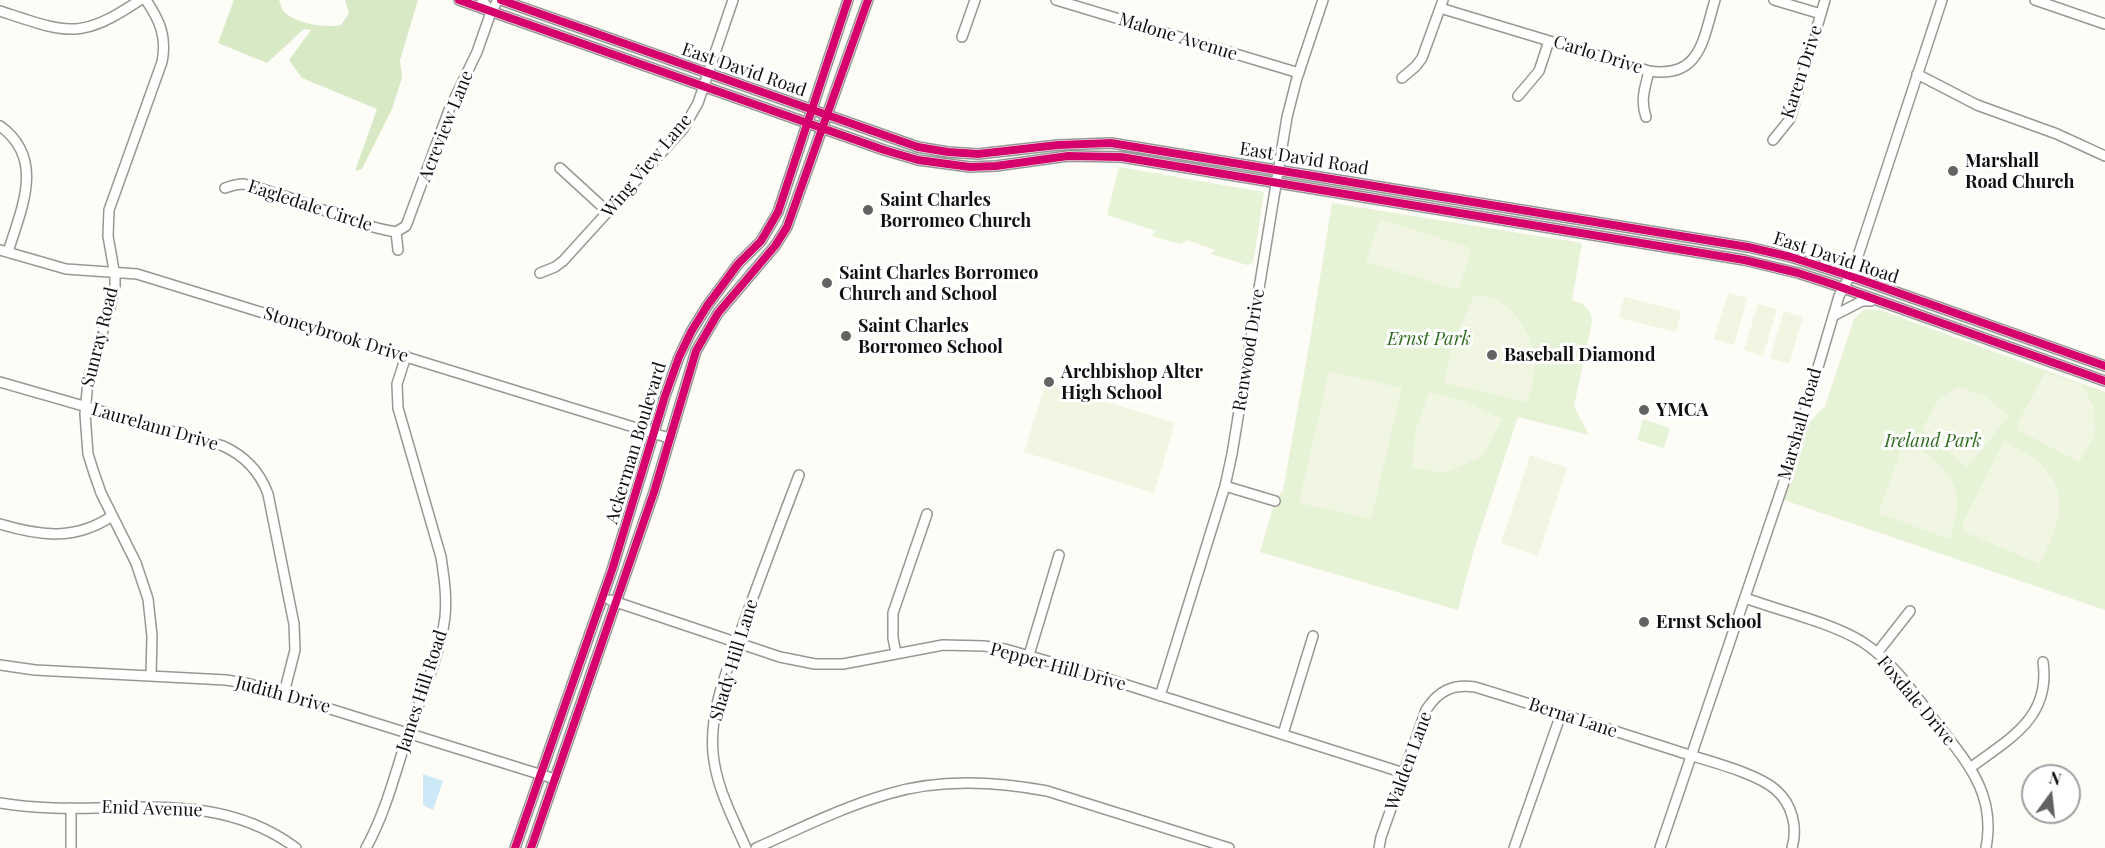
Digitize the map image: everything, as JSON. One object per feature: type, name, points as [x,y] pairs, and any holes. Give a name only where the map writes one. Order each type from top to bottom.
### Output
[{"type":"street","points":[[0,11],[51,27],[78,30],[104,23],[140,0]]},
{"type":"street","name":"Sunray Road","points":[[146,0],[162,30],[164,50],[162,62],[109,210],[108,236],[115,272],[111,304],[88,380],[85,407],[88,454],[101,493],[136,563],[148,599],[152,636],[151,676]]},
{"type":"street","name":"East David Road","points":[[459,0],[895,153],[946,165],[996,166],[1068,156],[1102,156],[1141,160],[1744,260],[1798,273],[1843,288],[2105,381]]},
{"type":"street","points":[[482,0],[491,12]]},
{"type":"street","name":"East David Road","points":[[499,0],[918,147],[948,152],[991,153],[1058,145],[1111,143],[1770,251],[1849,276],[2105,366]]},
{"type":"street","name":"Acreview Lane","points":[[396,232],[406,226],[449,110],[477,52],[491,12],[499,0]]},
{"type":"street","name":"Wing View Lane","points":[[540,273],[563,261],[683,129],[694,110],[709,74],[733,0]]},
{"type":"street","name":"Ackerman Boulevard","points":[[515,848],[602,597],[655,434],[665,396],[691,332],[738,264],[761,241],[770,227],[787,188],[848,0]]},
{"type":"street","name":"Ackerman Boulevard","points":[[531,848],[654,492],[696,351],[718,313],[781,238],[795,206],[868,0]]},
{"type":"street","points":[[962,37],[975,0]]},
{"type":"street","name":"Malone Avenue","points":[[1056,0],[1299,73]]},
{"type":"street","name":"Renwood Drive","points":[[1160,696],[1225,486],[1287,117],[1323,0]]},
{"type":"street","name":"Carlo Drive","points":[[1442,4],[1549,41],[1649,71],[1673,72],[1689,64],[1700,47],[1715,0]]},
{"type":"street","points":[[1774,0],[1821,14]]},
{"type":"street","name":"Karen Drive","points":[[1773,140],[1790,119],[1825,0]]},
{"type":"street","name":"Marshall Road","points":[[1660,848],[1786,476],[1833,316],[1843,288],[1854,268],[1942,0]]},
{"type":"street","points":[[2035,0],[2105,24]]},
{"type":"street","points":[[1402,78],[1422,58],[1442,4]]},
{"type":"street","points":[[1518,96],[1539,71],[1549,41]]},
{"type":"street","points":[[1646,117],[1642,96],[1649,71]]},
{"type":"street","points":[[1917,74],[1977,105],[2057,134],[2105,156]]},
{"type":"street","points":[[0,126],[20,147],[27,176],[26,192],[4,251]]},
{"type":"street","points":[[560,168],[608,212]]},
{"type":"street","name":"Eagledale Circle","points":[[225,188],[245,184],[396,232]]},
{"type":"street","points":[[1513,222],[1515,209]]},
{"type":"street","points":[[396,232],[398,250]]},
{"type":"street","name":"Stoneybrook Drive","points":[[4,251],[66,269],[137,274],[669,438]]},
{"type":"street","points":[[1833,316],[1862,301],[1878,301]]},
{"type":"street","name":"James Hill Road","points":[[366,848],[376,829],[438,651],[444,621],[446,594],[441,557],[398,408],[397,384],[406,357]]},
{"type":"street","name":"Laurelann Drive","points":[[0,382],[223,446],[244,458],[259,475],[271,506],[294,624],[295,650],[284,693]]},
{"type":"street","name":"Shady Hill Lane","points":[[746,848],[719,781],[712,737],[717,702],[799,474]]},
{"type":"street","points":[[1225,486],[1275,501]]},
{"type":"street","points":[[896,653],[893,638],[893,613],[927,514]]},
{"type":"street","points":[[0,524],[29,532],[60,534],[89,528],[112,516]]},
{"type":"street","points":[[1029,655],[1059,555]]},
{"type":"street","name":"Pepper Hill Drive","points":[[602,597],[780,657],[815,664],[843,664],[923,648],[965,645],[1005,649],[1404,773]]},
{"type":"street","name":"Foxdale Drive","points":[[1745,598],[1845,633],[1877,652],[1897,671],[1970,768],[1979,785],[1987,812],[1986,848]]},
{"type":"street","points":[[1877,652],[1910,611]]},
{"type":"street","points":[[1283,734],[1313,636]]},
{"type":"street","points":[[1970,768],[2016,734],[2035,713],[2043,691],[2043,662]]},
{"type":"street","name":"Judith Drive","points":[[0,665],[35,670],[226,680],[257,685],[555,779]]},
{"type":"street","name":"Berna Lane","points":[[1454,687],[1475,687],[1759,779],[1783,796],[1792,816],[1795,832],[1792,848]]},
{"type":"street","name":"Walden Lane","points":[[1379,848],[1426,710],[1440,693],[1454,687]]},
{"type":"street","points":[[1514,848],[1562,714]]},
{"type":"street","points":[[756,848],[889,794],[943,783],[964,782],[1010,785],[1047,792],[1229,848]]},
{"type":"street","name":"Enid Avenue","points":[[0,803],[71,808],[188,807],[213,811],[250,822],[270,831],[296,848]]},
{"type":"street","points":[[71,808],[71,848]]},
{"type":"green space","points":[[234,0],[279,0],[284,12],[291,17],[327,26],[341,25],[349,13],[345,0],[418,0],[400,60],[402,78],[392,109],[362,169],[355,171],[377,109],[302,78],[289,60],[311,30],[304,29],[267,63],[218,43]]},
{"type":"green space","points":[[1119,167],[1264,192],[1253,263],[1247,265],[1211,254],[1215,250],[1187,240],[1180,244],[1152,236],[1156,231],[1107,215]]},
{"type":"green space","name":"Ernst Park","points":[[1332,203],[1582,243],[1572,300],[1586,308],[1592,322],[1574,406],[1589,435],[1518,417],[1473,553],[1458,610],[1260,552],[1275,501],[1283,490]]},
{"type":"green space","points":[[1380,219],[1468,247],[1471,252],[1459,288],[1455,289],[1366,262]]},
{"type":"green space","points":[[1728,293],[1747,298],[1734,345],[1714,339]]},
{"type":"green space","name":"Baseball Diamond","points":[[1474,296],[1489,297],[1507,306],[1515,314],[1527,334],[1535,364],[1534,379],[1527,402],[1444,383],[1452,346]]},
{"type":"green space","points":[[1624,297],[1681,311],[1676,332],[1619,318]]},
{"type":"green space","points":[[1758,304],[1777,309],[1763,356],[1744,350]]},
{"type":"green space","name":"Ireland Park","points":[[1866,309],[1880,310],[2105,392],[2105,610],[1778,498],[1799,433],[1825,406],[1854,319]]},
{"type":"green space","points":[[1784,311],[1803,317],[1789,364],[1770,358]]},
{"type":"green space","points":[[1329,371],[1402,388],[1371,519],[1299,503]]},
{"type":"green space","points":[[2045,373],[2081,384],[2094,406],[2095,435],[2079,462],[2018,430],[2017,424]]},
{"type":"green space","points":[[1046,383],[1175,423],[1154,493],[1024,452]]},
{"type":"green space","points":[[1959,387],[1985,396],[2009,416],[1967,467],[1922,431],[1938,399]]},
{"type":"green space","name":"Baseball Diamond","points":[[1429,392],[1467,402],[1502,419],[1483,456],[1445,473],[1412,468],[1416,429]]},
{"type":"green space","points":[[1643,419],[1670,428],[1664,448],[1637,440]]},
{"type":"green space","points":[[2004,441],[2040,463],[2057,488],[2059,512],[2052,538],[2040,564],[1964,532],[1962,524]]},
{"type":"green space","points":[[1904,442],[1933,459],[1948,474],[1953,483],[1957,506],[1950,539],[1878,513]]},
{"type":"green space","points":[[1530,455],[1567,468],[1538,556],[1501,543]]},
{"type":"water","points":[[423,774],[443,781],[433,810],[423,805]]},
{"type":"cycle path","points":[[459,0],[918,160],[970,167],[996,166],[1068,156],[1121,157],[1744,260],[1832,284],[2105,381]]},
{"type":"cycle path","points":[[501,0],[918,147],[978,154],[1058,145],[1111,143],[1748,247],[1791,257],[1862,280],[2105,366]]},
{"type":"cycle path","points":[[515,848],[612,570],[679,357],[707,306],[738,264],[761,241],[778,212],[848,0]]},
{"type":"cycle path","points":[[531,848],[654,492],[696,351],[718,313],[775,246],[787,227],[868,0]]},
{"type":"place","name":"Marshall Road Church","points":[[1953,171]]},
{"type":"place","name":"Saint Charles Borromeo Church","points":[[868,210]]},
{"type":"place","name":"Saint Charles Borromeo Church and School","points":[[827,283]]},
{"type":"place","name":"Saint Charles Borromeo School","points":[[846,336]]},
{"type":"place","name":"Baseball Diamond","points":[[1492,355]]},
{"type":"place","name":"Archbishop Alter High School","points":[[1049,382]]},
{"type":"place","name":"YMCA","points":[[1644,410]]},
{"type":"place","name":"Ernst School","points":[[1644,622]]}]
